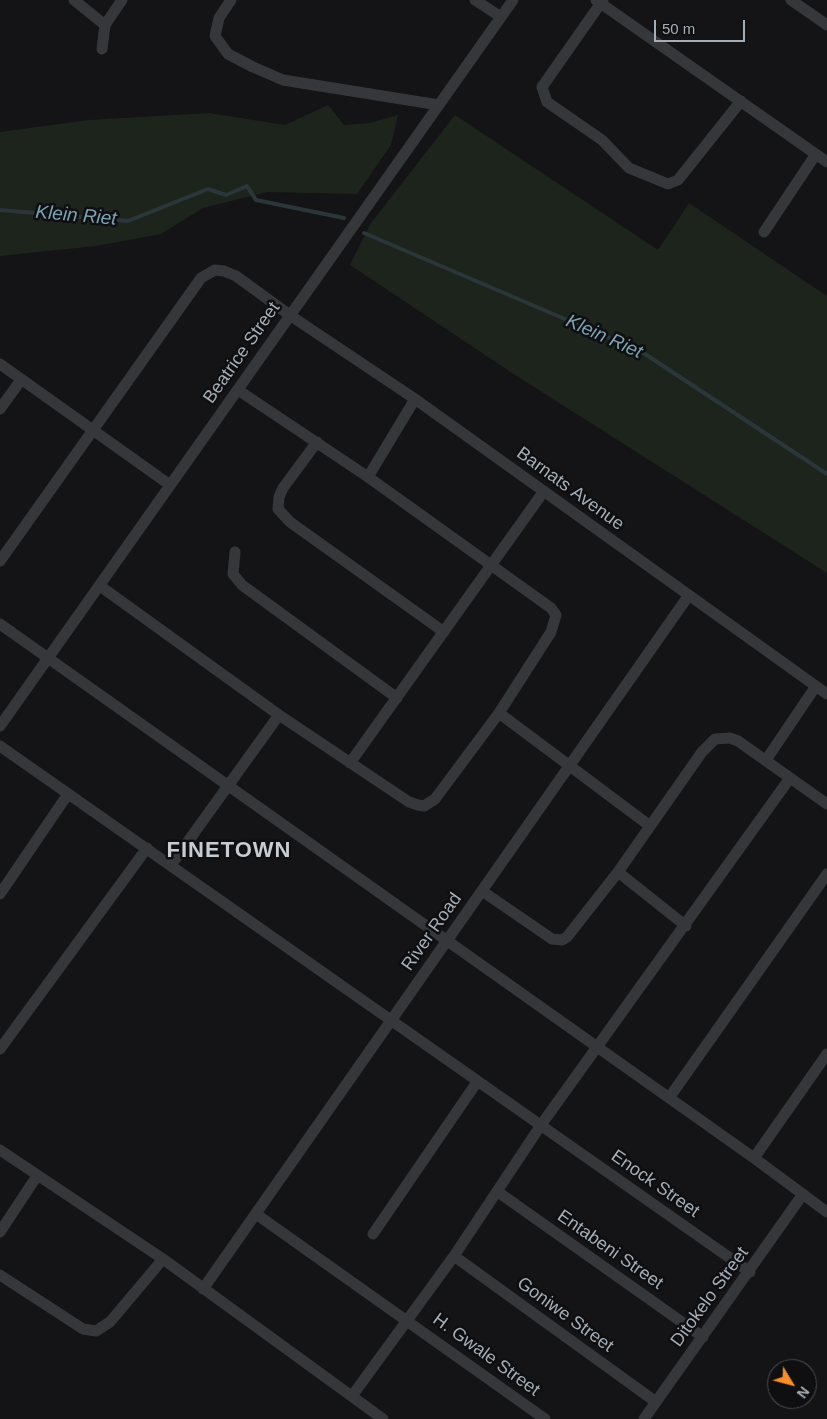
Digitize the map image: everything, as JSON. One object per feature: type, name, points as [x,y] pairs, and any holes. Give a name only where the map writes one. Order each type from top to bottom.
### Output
[{"type":"street","points":[[74,0],[105,25]]},
{"type":"street","points":[[102,49],[105,25],[122,0]]},
{"type":"street","points":[[231,0],[219,18],[215,36],[228,54],[283,80],[439,105]]},
{"type":"street","points":[[475,0],[501,17]]},
{"type":"street","name":"Beatrice Street","points":[[0,726],[513,0]]},
{"type":"street","points":[[791,0],[827,25]]},
{"type":"street","points":[[741,101],[678,180],[668,184],[629,168],[602,140],[548,102],[542,87],[600,1],[816,154],[827,162]]},
{"type":"street","points":[[764,232],[816,154]]},
{"type":"street","name":"Barnats Avenue","points":[[0,561],[201,278],[215,270],[224,271],[236,276],[291,316],[415,399],[827,694]]},
{"type":"street","points":[[0,364],[170,486]]},
{"type":"street","points":[[0,409],[21,380]]},
{"type":"street","points":[[100,586],[279,715],[409,802],[424,806],[440,793],[499,713],[545,643],[555,622],[556,615],[552,608],[368,477],[238,390]]},
{"type":"street","points":[[368,477],[415,399]]},
{"type":"street","points":[[317,442],[283,488],[279,497],[278,509],[290,522],[444,632]]},
{"type":"street","points":[[350,763],[544,491]]},
{"type":"street","points":[[235,552],[233,574],[242,585],[397,698]]},
{"type":"street","name":"River Road","points":[[203,1289],[689,595]]},
{"type":"street","points":[[0,624],[754,1158],[827,1212]]},
{"type":"street","points":[[766,760],[816,686]]},
{"type":"street","points":[[499,713],[650,826]]},
{"type":"street","points":[[171,865],[279,715]]},
{"type":"street","points":[[482,890],[552,939],[562,940],[573,932],[618,872],[702,752],[715,739],[730,738],[766,760],[827,804]]},
{"type":"street","name":"Enock Street","points":[[0,746],[750,1272]]},
{"type":"street","points":[[352,1396],[454,1256],[541,1125],[686,926],[790,778]]},
{"type":"street","points":[[0,894],[68,794]]},
{"type":"street","points":[[0,1048],[147,848]]},
{"type":"street","points":[[618,872],[686,926]]},
{"type":"street","points":[[669,1098],[827,874]]},
{"type":"street","points":[[754,1158],[827,1054]]},
{"type":"street","points":[[373,1234],[477,1082]]},
{"type":"street","points":[[0,1150],[163,1259],[383,1419]]},
{"type":"street","points":[[0,1232],[37,1176]]},
{"type":"street","name":"Entabeni Street","points":[[498,1192],[703,1337]]},
{"type":"street","name":"Ditokelo Street","points":[[644,1419],[804,1194]]},
{"type":"street","name":"H. Gwale Street","points":[[256,1214],[545,1419]]},
{"type":"street","name":"Goniwe Street","points":[[454,1256],[656,1402]]},
{"type":"street","points":[[0,1275],[84,1329],[96,1331],[110,1322],[163,1259]]},
{"type":"shaded area","points":[[328,105],[344,125],[370,123],[398,115],[391,145],[357,194],[267,192],[203,208],[161,234],[96,246],[0,256],[0,132],[89,120],[209,113],[285,125]]},
{"type":"shaded area","points":[[455,115],[658,250],[689,203],[827,296],[827,573],[512,373],[350,265],[371,223]]},
{"type":"waterway","name":"Klein Riet","points":[[0,210],[128,221],[208,189],[226,195],[247,186],[256,200],[344,218]]},
{"type":"waterway","name":"Klein Riet","points":[[364,233],[642,352],[827,474]]},
{"type":"district","name":"FINETOWN","points":[[229,851]]}]
